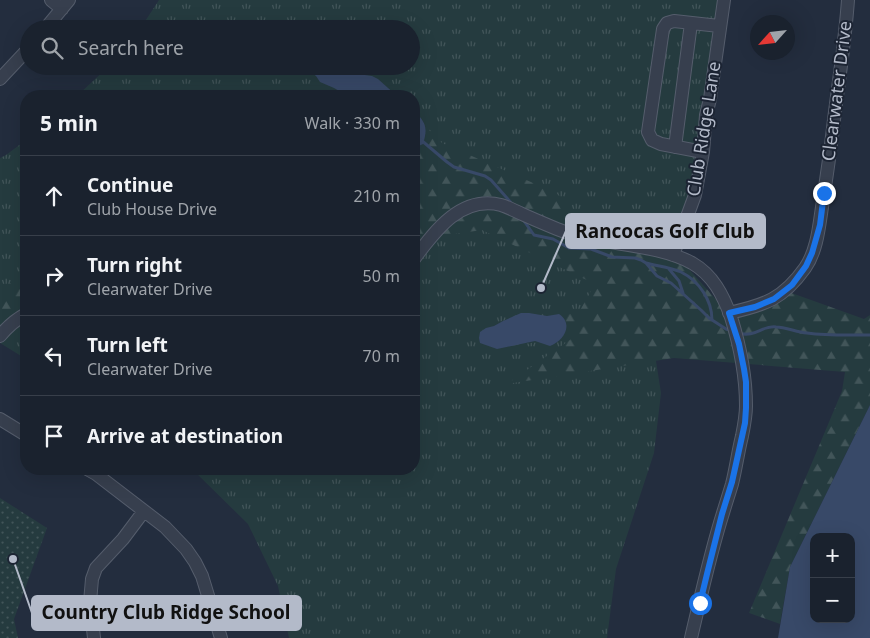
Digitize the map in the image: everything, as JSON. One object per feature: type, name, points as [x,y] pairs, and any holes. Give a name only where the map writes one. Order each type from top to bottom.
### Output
[{"type":"street","points":[[51,0],[65,4],[52,20]]},
{"type":"street","name":"Club Ridge Lane","points":[[673,256],[695,195],[703,152],[706,116],[724,0]]},
{"type":"street","name":"Clearwater Drive","points":[[729,313],[762,304],[782,294],[792,285],[806,266],[812,253],[820,225],[842,67],[848,0]]},
{"type":"street","points":[[703,152],[661,144],[652,140],[648,132],[663,29],[667,23],[674,21],[719,26]]},
{"type":"street","points":[[675,147],[691,23]]},
{"type":"street","points":[[0,80],[20,58]]},
{"type":"street","points":[[420,252],[443,223],[456,213],[471,205],[486,203],[502,205],[579,236],[665,252],[693,263],[705,272],[722,294],[739,344],[744,369],[746,382],[745,423],[732,482],[722,514],[691,638]]},
{"type":"street","points":[[0,336],[6,328],[20,317]]},
{"type":"street","points":[[0,419],[20,431]]},
{"type":"street","points":[[95,475],[165,528],[176,538],[195,562],[202,576],[221,638]]},
{"type":"street","points":[[94,638],[90,602],[96,568],[144,511]]},
{"type":"green space","points":[[159,0],[724,0],[710,99],[656,361],[661,393],[654,453],[616,569],[607,638],[289,638],[278,586],[248,524],[198,475],[420,475],[420,90],[83,90],[99,75],[420,75],[420,20],[146,20]]},
{"type":"green space","points":[[420,121],[442,143],[556,193],[604,240],[679,258],[729,314],[786,291],[864,319],[870,315],[870,405],[790,567],[780,624],[749,613],[842,391],[845,372],[674,358],[507,384],[574,337],[503,347],[481,331],[525,311],[578,314],[595,284],[482,230],[427,238],[420,247]]},
{"type":"green space","points":[[20,144],[20,355],[0,343],[0,158]]},
{"type":"green space","points":[[12,282],[20,286],[20,325],[0,337],[0,289]]},
{"type":"green space","points":[[0,498],[47,528],[14,619],[18,638],[0,638]]},
{"type":"water","points":[[315,75],[372,76],[390,90],[338,90],[320,82]]},
{"type":"water","points":[[420,118],[426,129],[423,144],[420,145]]},
{"type":"water","points":[[521,313],[547,316],[559,314],[566,323],[565,332],[555,344],[550,346],[535,341],[497,349],[480,343],[480,332]]},
{"type":"water","points":[[870,405],[870,638],[778,638],[790,567]]},
{"type":"waterway","points":[[421,140],[454,167],[485,176],[491,180],[513,205]]},
{"type":"waterway","points":[[524,221],[534,235],[553,239],[569,248],[591,249],[612,257],[641,260],[657,276],[671,283],[709,318],[732,331]]},
{"type":"waterway","points":[[646,263],[677,270],[693,280],[707,298],[712,320]]},
{"type":"waterway","points":[[669,269],[679,281],[683,293]]},
{"type":"waterway","points":[[738,333],[750,334],[771,327],[815,334],[870,335]]},
{"type":"place","name":"Rancocas Golf Club","points":[[541,288]]},
{"type":"place","name":"Country Club Ridge School","points":[[13,559]]},
{"type":"route","points":[[700,603],[722,514],[728,498],[745,423],[746,382],[739,344],[729,313],[755,307],[774,299],[792,285],[806,266],[812,253],[820,225],[824,193]]}]
